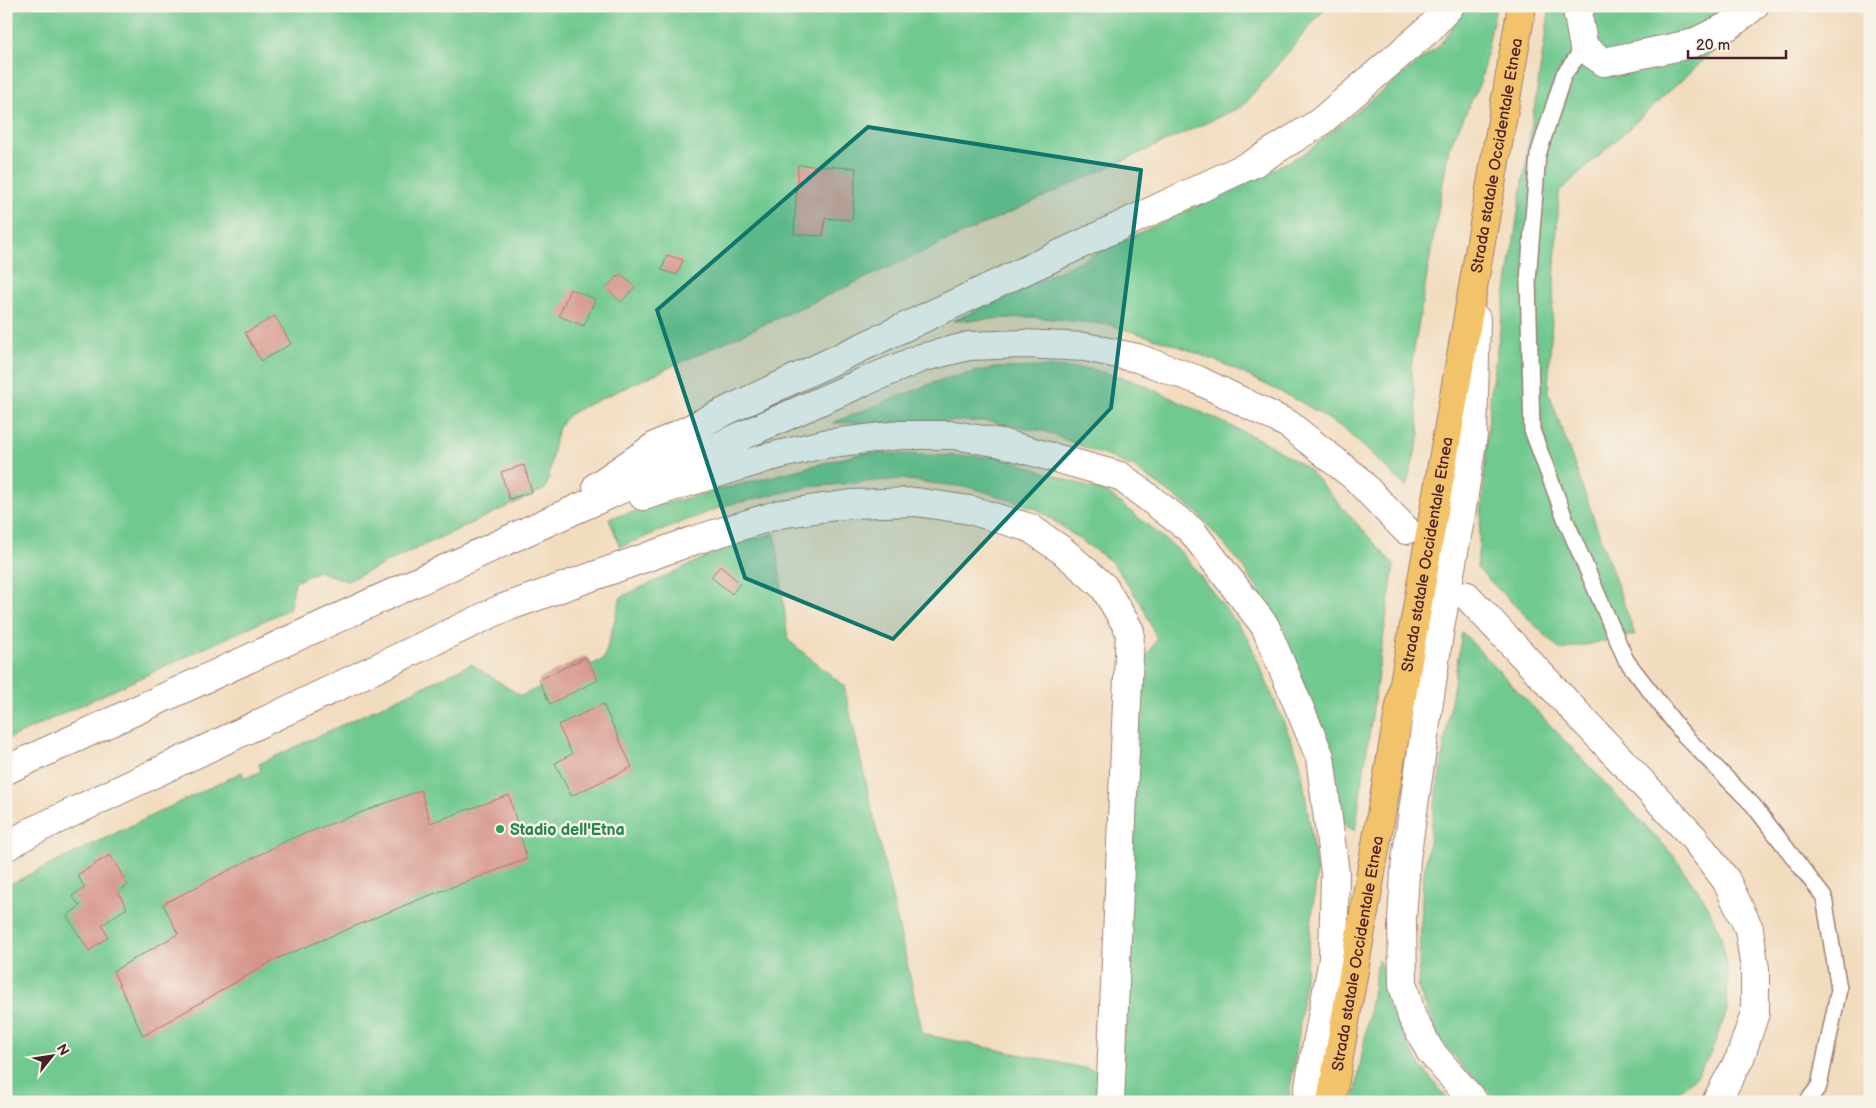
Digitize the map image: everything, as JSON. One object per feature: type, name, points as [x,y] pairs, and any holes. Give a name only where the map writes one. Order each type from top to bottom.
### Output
[{"type":"main road","name":"Strada statale Occidentale Etnea","points":[[1331,1102],[1522,6]]},
{"type":"street","points":[[545,523],[657,445],[1254,163],[1319,123],[1429,29],[1450,6]]},
{"type":"street","points":[[1582,6],[1578,15],[1584,48],[1604,62],[1691,44],[1730,25],[1754,6]]},
{"type":"street","points":[[1474,1102],[1430,1051],[1412,1017],[1403,985],[1402,919],[1406,859],[1440,627],[1461,514],[1473,434],[1476,267]]},
{"type":"street","points":[[12,769],[545,523],[921,358],[970,346],[1024,344],[1084,347],[1137,358],[1198,380],[1288,424],[1355,477],[1406,530]]},
{"type":"street","points":[[545,523],[766,458],[823,444],[909,435],[954,435],[1001,443],[1120,476],[1184,524],[1191,530],[1265,626],[1320,757],[1334,873],[1333,959],[1306,1102]]},
{"type":"street","points":[[6,847],[19,835],[501,609],[695,540],[780,514],[851,504],[916,502],[970,510],[1030,528],[1063,550],[1104,587],[1130,631],[1110,1102]]},
{"type":"street","points":[[1467,596],[1693,837],[1726,880],[1750,929],[1755,970],[1755,1013],[1740,1058],[1716,1097]]},
{"type":"lane","points":[[1584,48],[1564,74],[1538,155],[1528,280],[1532,430],[1566,521],[1626,660],[1683,734],[1753,805],[1824,897],[1839,989],[1819,1086],[1807,1102]]},
{"type":"highlighted area","points":[[868,127],[1141,170],[1111,408],[893,639],[745,578],[657,310]]},
{"type":"green space","points":[[6,6],[1327,6],[1243,106],[585,406],[569,415],[560,426],[554,443],[550,472],[545,489],[347,581],[318,571],[295,582],[289,609],[6,740]]},
{"type":"green space","points":[[1466,6],[1496,6],[1481,81],[1449,148],[1411,367],[1420,435],[1406,487],[1346,430],[1301,402],[1224,364],[1173,344],[1110,325],[1033,317],[953,321],[1305,153],[1440,45]]},
{"type":"green space","points":[[1550,6],[1763,6],[1559,192],[1548,390],[1635,635],[1560,650],[1477,568],[1491,388]]},
{"type":"green space","points":[[1050,367],[1092,369],[1137,382],[1263,441],[1307,468],[1394,565],[1355,831],[1343,824],[1329,743],[1277,621],[1243,566],[1196,512],[1134,467],[1047,432],[989,421],[832,423],[943,379],[994,368]]},
{"type":"green space","points":[[863,453],[1001,457],[1109,494],[1181,552],[1247,636],[1300,761],[1317,872],[1298,1040],[1288,1102],[1120,1102],[1141,667],[1157,639],[1142,605],[1112,562],[1037,509],[973,488],[900,479],[808,487],[723,506],[620,547],[609,518]]},
{"type":"green space","name":"Stadio dell'Etna","points":[[775,533],[788,640],[844,686],[923,1034],[1103,1072],[1102,1102],[6,1102],[6,886],[242,772],[244,779],[261,771],[259,764],[471,664],[521,696],[542,686],[539,680],[586,657],[591,665],[604,659],[621,597],[727,547]]},
{"type":"green space","points":[[1462,632],[1673,855],[1704,899],[1720,932],[1728,970],[1727,1011],[1711,1053],[1694,1079],[1666,1102],[1500,1102],[1466,1072],[1438,1036],[1418,988],[1423,880]]},
{"type":"green space","points":[[1378,960],[1384,973],[1399,1027],[1411,1051],[1451,1102],[1354,1102]]},
{"type":"building","points":[[798,165],[856,168],[852,220],[825,218],[823,236],[794,234]]},
{"type":"building","points":[[667,255],[683,260],[677,275],[662,270]]},
{"type":"building","points":[[620,274],[635,287],[621,302],[606,288]]},
{"type":"building","points":[[570,289],[595,299],[584,326],[559,316]]},
{"type":"building","points":[[275,316],[291,344],[261,361],[245,333]]},
{"type":"building","points":[[524,465],[532,492],[509,499],[501,472]]},
{"type":"building","points":[[720,566],[740,583],[732,594],[711,577]]},
{"type":"building","points":[[586,657],[598,680],[550,704],[539,680]]},
{"type":"building","points":[[603,704],[632,767],[571,796],[555,763],[572,754],[558,725]]},
{"type":"building","points":[[421,790],[430,823],[509,795],[527,859],[420,899],[274,960],[143,1036],[113,971],[178,934],[163,904],[290,839]]},
{"type":"building","points":[[110,855],[128,885],[118,892],[127,908],[102,925],[108,937],[89,951],[67,916],[80,906],[72,896],[85,888],[77,875]]},
{"type":"place","name":"Stadio dell'Etna","points":[[500,829]]}]
